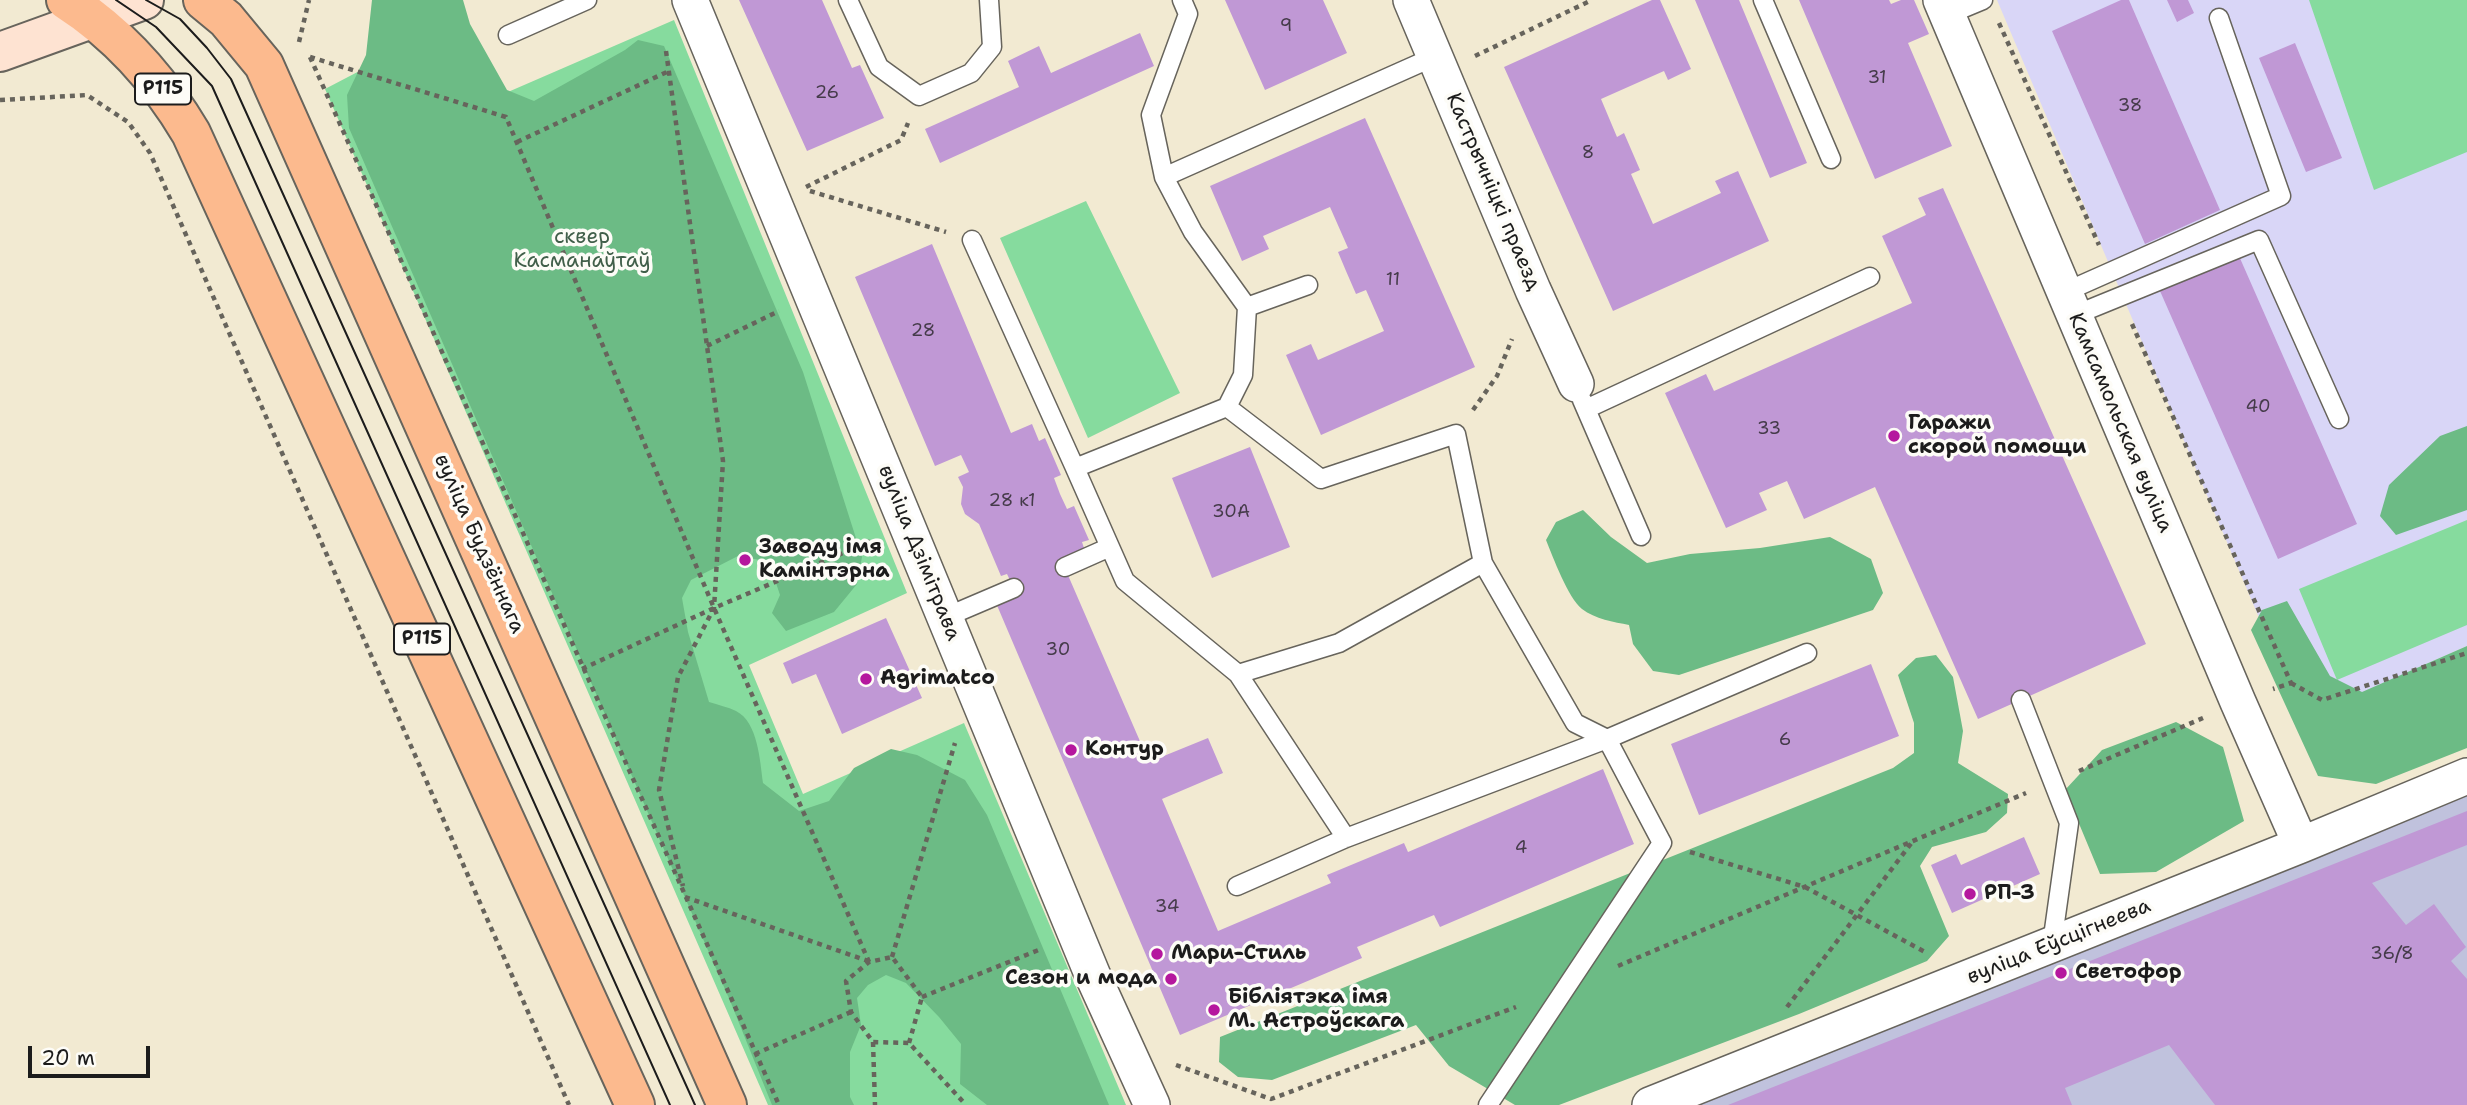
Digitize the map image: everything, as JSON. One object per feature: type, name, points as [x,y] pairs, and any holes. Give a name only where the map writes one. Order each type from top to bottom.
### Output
[{"type":"main road","points":[[0,51],[81,10],[144,0]]},
{"type":"main road","name":"вуліца Будзённага","points":[[203,0],[226,19],[264,65],[727,1105]]},
{"type":"main road","name":"Р115","points":[[81,10],[133,53],[173,102],[191,133],[635,1105]]},
{"type":"street","name":"вуліца Дзімітрава","points":[[690,0],[1093,976],[1152,1105]]},
{"type":"street","name":"Кастрычніцкі праезд","points":[[1412,0],[1533,290],[1581,397]]},
{"type":"street","name":"Камсамольская вуліца","points":[[1944,7],[2301,845]]},
{"type":"street","name":"вуліца Еўсцігнеева","points":[[1650,1105],[2467,776]]},
{"type":"lane","points":[[508,35],[587,0]]},
{"type":"lane","points":[[848,0],[878,66],[919,96],[971,73],[992,47],[989,0]]},
{"type":"lane","points":[[1075,468],[1227,407],[1243,375],[1247,307],[1193,232],[1164,177],[1151,115],[1188,14],[1182,0]]},
{"type":"lane","points":[[1763,0],[1831,159]]},
{"type":"lane","points":[[1944,7],[1989,6]]},
{"type":"lane","points":[[2070,304],[2110,272],[2281,196],[2219,18]]},
{"type":"lane","points":[[1164,177],[1439,64]]},
{"type":"lane","points":[[972,240],[1125,581],[1238,674],[1346,838]]},
{"type":"lane","points":[[2070,304],[2120,297],[2259,240],[2339,419]]},
{"type":"lane","points":[[1641,537],[1581,397],[1870,277]]},
{"type":"lane","points":[[1247,307],[1308,285]]},
{"type":"lane","points":[[1227,407],[1321,479],[1456,434],[1483,562],[1575,723],[1607,739],[1662,843],[1488,1105]]},
{"type":"lane","points":[[1065,567],[1110,547]]},
{"type":"lane","points":[[1238,674],[1339,643],[1483,562]]},
{"type":"lane","points":[[946,617],[1014,588]]},
{"type":"lane","points":[[1237,886],[1346,838],[1607,739],[1807,653]]},
{"type":"lane","points":[[2021,700],[2070,823],[2052,944]]},
{"type":"path","points":[[296,53],[309,0]]},
{"type":"path","points":[[1439,64],[1592,0]]},
{"type":"path","points":[[1989,6],[2110,272]]},
{"type":"path","points":[[666,47],[723,461],[714,608],[678,677],[659,790],[686,897]]},
{"type":"path","points":[[303,55],[506,117],[714,608],[869,962]]},
{"type":"path","points":[[310,57],[779,1105]]},
{"type":"path","points":[[517,142],[669,71]]},
{"type":"path","points":[[0,100],[88,95],[128,122],[150,153],[569,1105]]},
{"type":"path","points":[[919,96],[901,140],[802,189],[972,240]]},
{"type":"path","points":[[1456,434],[1497,376],[1533,290]]},
{"type":"path","points":[[2120,297],[2291,683],[2322,700],[2467,653]]},
{"type":"path","points":[[707,346],[786,308]]},
{"type":"path","points":[[571,673],[714,608],[880,538]]},
{"type":"path","points":[[1175,1064],[1271,1099],[1566,988],[2238,702],[2291,683]]},
{"type":"path","points":[[892,957],[959,733]]},
{"type":"path","points":[[1782,1014],[1914,841]]},
{"type":"path","points":[[1662,843],[1805,887],[1969,977]]},
{"type":"path","points":[[680,900],[686,897],[869,962]]},
{"type":"path","points":[[922,997],[1045,947]]},
{"type":"path","points":[[875,1105],[873,1042],[851,1012],[846,981],[869,962],[892,957]]},
{"type":"path","points":[[892,957],[922,997]]},
{"type":"path","points":[[909,1043],[922,997]]},
{"type":"path","points":[[748,1057],[851,1012]]},
{"type":"path","points":[[873,1042],[909,1043],[966,1105]]},
{"type":"shaded area","points":[[1997,0],[2467,0],[2467,646],[2302,719]]},
{"type":"shaded area","points":[[2467,795],[2467,1105],[1689,1105]]},
{"type":"green space","name":"сквер Касманаўтаў","points":[[372,0],[463,0],[470,24],[507,90],[534,101],[638,40],[664,46],[803,372],[862,557],[857,584],[834,612],[786,631],[772,613],[780,595],[775,580],[760,560],[738,556],[691,580],[682,598],[688,632],[709,702],[743,716],[757,743],[763,783],[799,811],[829,801],[854,768],[891,749],[917,755],[965,780],[987,815],[1109,1105],[987,1105],[960,1084],[961,1044],[906,983],[886,975],[868,985],[857,998],[861,1025],[850,1052],[850,1097],[854,1105],[772,1105],[731,1003],[349,128],[347,95],[366,55]]},
{"type":"green space","points":[[2309,0],[2467,0],[2467,152],[2374,190]]},
{"type":"green space","name":"сквер Касманаўтаў","points":[[674,20],[907,593],[749,665],[803,794],[964,723],[1126,1105],[768,1105],[325,89],[434,32],[478,105]]},
{"type":"green space","points":[[1086,201],[1180,393],[1088,438],[1000,238]]},
{"type":"green space","points":[[2467,426],[2467,510],[2396,535],[2380,516],[2389,485],[2440,436]]},
{"type":"green space","points":[[1583,510],[1611,537],[1647,563],[1690,554],[1760,548],[1830,537],[1871,559],[1883,593],[1873,610],[1679,675],[1653,671],[1633,644],[1629,625],[1599,618],[1582,609],[1566,587],[1546,540],[1556,522]]},
{"type":"green space","points":[[2467,520],[2467,625],[2337,680],[2299,589]]},
{"type":"green space","points":[[2287,601],[2330,676],[2362,692],[2467,646],[2467,748],[2376,784],[2318,776],[2251,630],[2262,610]]},
{"type":"green space","points":[[1936,655],[1953,677],[1963,731],[1958,763],[2008,794],[2007,813],[1986,832],[1932,847],[1920,866],[1949,936],[1927,961],[1799,1014],[1559,1105],[1515,1105],[1449,1066],[1416,1025],[1272,1080],[1238,1077],[1219,1062],[1220,1037],[1893,768],[1914,753],[1914,723],[1898,675],[1916,658]]},
{"type":"green space","points":[[2176,722],[2223,747],[2244,821],[2156,872],[2100,874],[2065,790],[2102,750]]},
{"type":"building","points":[[739,0],[822,0],[852,68],[860,65],[884,118],[807,151]]},
{"type":"building","points":[[1225,0],[1323,0],[1347,53],[1265,90]]},
{"type":"building","points":[[1652,0],[1660,0],[1691,69],[1668,80],[1664,71],[1601,99],[1617,137],[1624,133],[1640,170],[1631,174],[1653,224],[1721,193],[1715,181],[1738,171],[1769,241],[1613,311],[1504,67]]},
{"type":"building","points":[[1695,0],[1739,0],[1807,163],[1770,178]]},
{"type":"building","points":[[1799,0],[1889,0],[1891,4],[1901,0],[1914,0],[1929,34],[1908,43],[1952,146],[1875,179]]},
{"type":"building","points":[[2121,0],[2129,0],[2220,210],[2145,244],[2052,31]]},
{"type":"building","points":[[2167,0],[2188,0],[2194,13],[2177,22]]},
{"type":"building","points":[[1140,33],[1154,66],[940,163],[925,129],[1019,87],[1008,61],[1039,46],[1051,73]]},
{"type":"building","points":[[2295,43],[2342,158],[2306,172],[2259,58]]},
{"type":"building","points":[[1365,118],[1475,367],[1321,435],[1286,355],[1311,344],[1318,360],[1384,331],[1366,290],[1356,294],[1338,252],[1348,248],[1330,207],[1263,236],[1269,249],[1242,261],[1210,186]]},
{"type":"building","name":"Гаражи скорой помощи","points":[[1943,188],[2146,644],[1978,719],[1875,487],[1804,519],[1787,481],[1759,493],[1767,510],[1726,528],[1665,393],[1706,374],[1714,391],[1912,303],[1882,236],[1926,215],[1918,198]]},
{"type":"building","points":[[932,244],[1011,433],[1032,424],[1039,441],[1045,438],[1061,475],[1054,478],[1060,494],[1067,509],[1074,506],[1089,540],[1082,542],[1084,548],[1061,559],[1149,762],[1208,738],[1223,773],[1162,799],[1218,931],[1331,883],[1327,875],[1404,843],[1408,852],[1603,769],[1634,844],[1440,927],[1434,915],[1357,947],[1362,958],[1180,1035],[996,603],[1017,595],[1007,574],[1001,576],[979,524],[965,514],[961,504],[963,487],[958,477],[969,472],[961,455],[935,466],[855,277]]},
{"type":"building","points":[[2239,256],[2357,524],[2278,559],[2160,291]]},
{"type":"building","points":[[1250,447],[1290,547],[1212,578],[1172,478]]},
{"type":"building","name":"Agrimatco","points":[[886,618],[922,698],[842,734],[816,674],[792,684],[783,663]]},
{"type":"building","points":[[1871,664],[1899,736],[1699,815],[1671,744]]},
{"type":"building","points":[[2467,811],[2467,845],[2372,883],[2406,925],[2434,904],[2466,947],[2451,961],[2467,979],[2467,1105],[2215,1105],[2169,1045],[2065,1088],[2072,1105],[1728,1105]]},
{"type":"building","name":"РП-3","points":[[2024,837],[2040,874],[1952,913],[1931,865],[1956,854],[1961,865]]},
{"type":"tram line","points":[[116,0],[156,27],[212,86],[670,1105]]},
{"type":"tram line","points":[[146,0],[180,19],[231,79],[695,1105]]},
{"type":"place","name":"Гаражи скорой помощи","points":[[1894,436]]},
{"type":"place","name":"Заводу імя Камінтэрна","points":[[745,560]]},
{"type":"place","name":"Agrimatco","points":[[866,679]]},
{"type":"place","name":"Контур","points":[[1071,750]]},
{"type":"place","name":"РП-3","points":[[1970,894]]},
{"type":"place","name":"Мари-Стиль","points":[[1157,954]]},
{"type":"place","name":"Светофор","points":[[2061,973]]},
{"type":"place","name":"Сезон и мода","points":[[1171,979]]},
{"type":"place","name":"Бібліятэка імя М. Астроўскага","points":[[1214,1010]]}]
